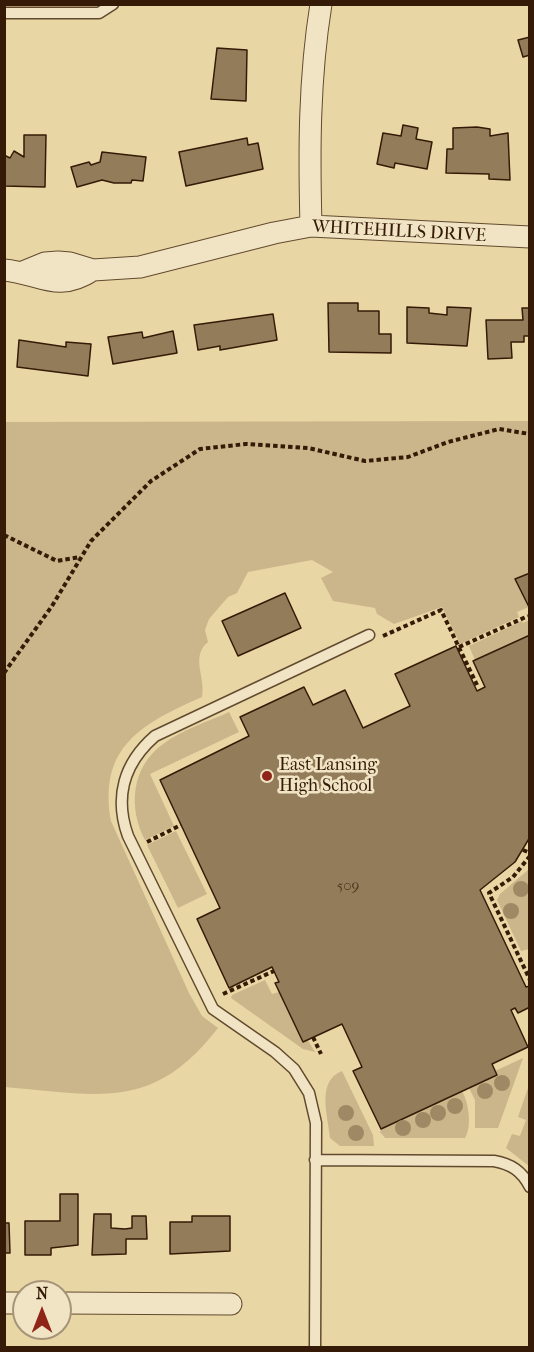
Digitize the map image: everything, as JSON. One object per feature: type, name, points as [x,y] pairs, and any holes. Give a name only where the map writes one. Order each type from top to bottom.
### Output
[{"type":"street","points":[[311,226],[309,131],[313,50],[321,4]]},
{"type":"street","name":"WHITEHILLS DRIVE","points":[[14,271],[41,280],[60,283],[83,277],[93,270],[140,267],[274,233],[311,226],[530,237]]},
{"type":"street","points":[[72,1303],[231,1304]]},
{"type":"lane","points":[[4,13],[99,14],[113,4]]},
{"type":"lane","points":[[315,1347],[313,1108],[301,1079],[285,1060],[213,1009],[124,824],[121,797],[127,772],[144,746],[169,729],[369,635]]},
{"type":"lane","points":[[315,1160],[494,1161],[514,1167],[522,1174],[530,1187]]},
{"type":"path","points":[[4,673],[52,606],[91,541],[151,481],[200,449],[246,444],[308,448],[365,461],[408,457],[448,441],[500,429],[530,434]]},
{"type":"path","points":[[4,535],[57,561],[81,557]]},
{"type":"path","points":[[369,635],[372,641],[441,610],[477,685]]},
{"type":"path","points":[[459,648],[528,616]]},
{"type":"path","points":[[135,848],[182,825]]},
{"type":"path","points":[[524,850],[530,855],[513,877],[489,893],[530,980]]},
{"type":"path","points":[[224,993],[274,971]]},
{"type":"path","points":[[313,1037],[321,1054]]},
{"type":"shaded area","points":[[529,421],[529,573],[516,579],[529,607],[517,612],[519,617],[460,644],[442,607],[394,624],[377,614],[375,608],[333,601],[321,578],[333,572],[312,560],[248,572],[237,593],[228,597],[209,619],[205,630],[208,642],[200,654],[199,661],[202,697],[144,728],[119,756],[111,774],[109,795],[111,821],[189,993],[202,1016],[218,1028],[194,1055],[171,1074],[147,1086],[122,1092],[97,1094],[5,1087],[4,422]]},
{"type":"shaded area","points":[[529,620],[529,635],[475,660],[469,646],[522,621],[523,623]]},
{"type":"shaded area","points":[[229,712],[239,732],[150,774],[174,826],[145,840],[136,815],[135,802],[139,776],[144,764],[152,753],[170,739]]},
{"type":"shaded area","points":[[176,831],[207,894],[178,908],[147,845]]},
{"type":"shaded area","points":[[529,869],[529,949],[521,951],[497,900],[500,894]]},
{"type":"shaded area","points":[[265,980],[272,994],[279,992],[315,1052],[303,1049],[231,998],[232,995]]},
{"type":"shaded area","points":[[523,1058],[498,1128],[475,1128],[475,1100],[469,1088],[497,1075],[495,1071]]},
{"type":"shaded area","points":[[342,1071],[373,1135],[374,1146],[340,1146],[330,1138],[326,1091],[334,1076]]},
{"type":"shaded area","points":[[529,1085],[530,1166],[506,1148],[512,1134],[520,1136],[526,1120],[518,1117]]},
{"type":"shaded area","points":[[462,1091],[469,1115],[465,1138],[385,1138],[380,1132],[381,1129]]},
{"type":"building","points":[[530,37],[530,55],[523,57],[518,40]]},
{"type":"building","points":[[217,48],[247,50],[246,101],[211,99]]},
{"type":"building","points":[[403,125],[418,128],[416,139],[432,142],[427,169],[395,163],[394,168],[377,164],[383,133],[401,136]]},
{"type":"building","points":[[453,128],[490,129],[490,136],[508,133],[510,180],[489,179],[489,174],[446,173],[447,149],[453,149]]},
{"type":"building","points":[[24,135],[46,135],[45,187],[4,186],[4,155],[10,158],[14,151],[24,157]]},
{"type":"building","points":[[247,138],[248,145],[258,143],[263,169],[186,186],[179,152]]},
{"type":"building","points":[[102,152],[146,157],[143,181],[114,183],[102,180],[77,187],[71,167],[89,162],[91,165],[100,162]]},
{"type":"building","points":[[328,303],[358,303],[358,311],[379,311],[379,334],[391,334],[391,353],[329,352]]},
{"type":"building","points":[[407,307],[429,308],[429,313],[447,315],[447,307],[471,308],[467,346],[407,343]]},
{"type":"building","points":[[522,308],[530,308],[530,336],[524,336],[524,342],[511,342],[512,358],[488,359],[486,320],[523,320]]},
{"type":"building","points":[[273,314],[277,340],[220,350],[220,346],[198,350],[194,325]]},
{"type":"building","points":[[173,331],[177,353],[113,364],[108,337],[142,332],[143,338]]},
{"type":"building","points":[[19,340],[66,347],[66,342],[91,344],[88,376],[17,367]]},
{"type":"building","points":[[530,573],[530,609],[515,579]]},
{"type":"building","points":[[285,593],[301,628],[238,656],[222,621]]},
{"type":"building","name":"East Lansing High School","points":[[530,635],[530,837],[515,862],[480,890],[526,987],[530,986],[530,1007],[518,1013],[515,1008],[511,1010],[528,1047],[492,1064],[497,1075],[381,1129],[353,1071],[362,1067],[342,1024],[303,1042],[275,983],[279,982],[272,967],[229,988],[197,919],[220,908],[160,780],[249,736],[240,717],[304,687],[313,705],[345,690],[363,728],[410,706],[395,674],[456,646],[477,691],[485,687],[473,661]]},
{"type":"building","points":[[60,1194],[78,1194],[78,1245],[51,1248],[51,1255],[25,1255],[25,1221],[60,1221]]},
{"type":"building","points":[[94,1214],[111,1214],[111,1228],[125,1229],[132,1228],[132,1216],[146,1216],[147,1239],[126,1239],[126,1254],[92,1255]]},
{"type":"building","points":[[192,1216],[230,1216],[230,1251],[170,1254],[170,1222],[192,1222]]},
{"type":"building","points":[[4,1223],[9,1223],[10,1253],[4,1253]]},
{"type":"place","name":"East Lansing High School","points":[[267,776]]}]
